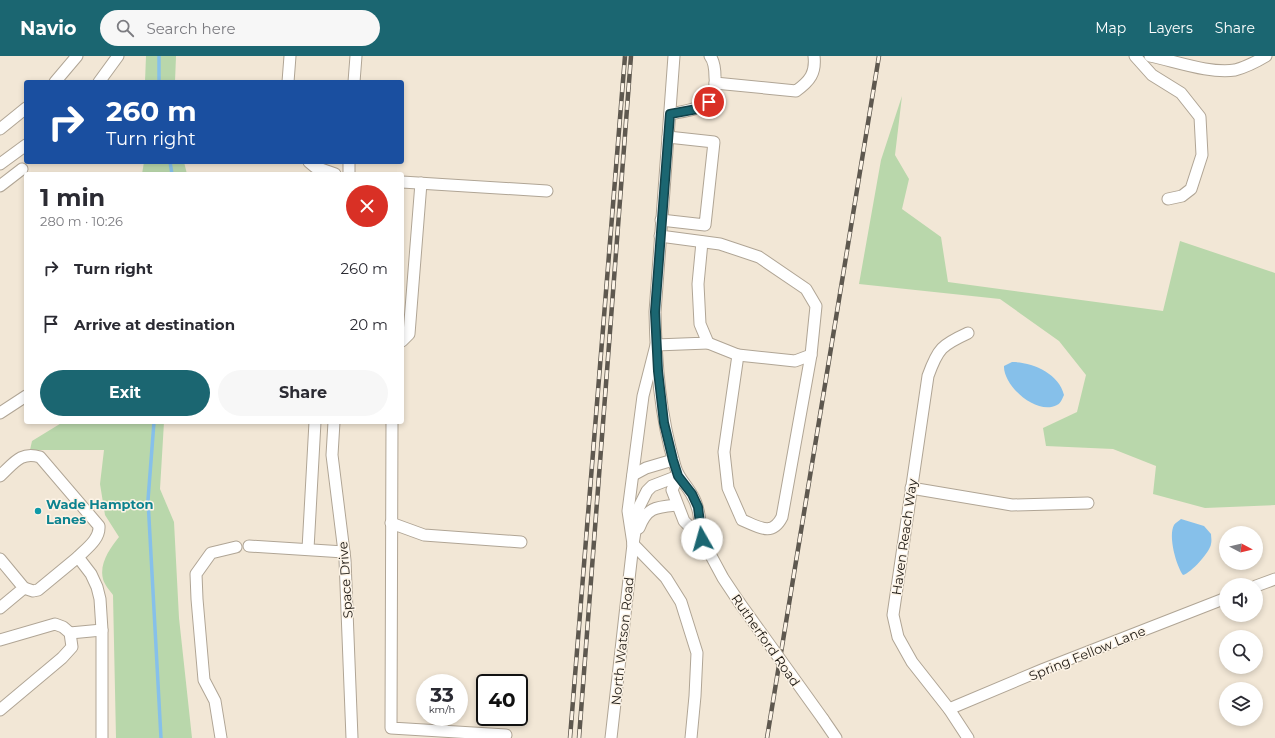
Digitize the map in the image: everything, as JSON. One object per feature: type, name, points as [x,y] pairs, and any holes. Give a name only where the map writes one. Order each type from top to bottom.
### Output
[{"type":"street","points":[[57,80],[77,56]]},
{"type":"street","points":[[100,80],[118,56]]},
{"type":"street","points":[[288,80],[290,56]]},
{"type":"street","points":[[354,80],[356,56]]},
{"type":"street","name":"Rutherford Road","points":[[674,56],[655,312],[656,345],[663,415],[673,460],[678,476],[692,494],[698,507],[702,539]]},
{"type":"street","points":[[670,114],[697,109],[709,102],[716,92],[712,57],[710,56]]},
{"type":"street","points":[[715,83],[796,90],[809,82],[815,65],[814,56]]},
{"type":"street","points":[[1135,56],[1152,75],[1181,93],[1200,117],[1203,138],[1202,155],[1191,189],[1182,196],[1168,199]]},
{"type":"street","points":[[1150,56],[1215,70],[1228,70],[1244,67],[1266,56]]},
{"type":"street","points":[[0,129],[24,110]]},
{"type":"street","points":[[661,220],[706,225],[714,142],[668,137]]},
{"type":"street","points":[[0,164],[24,147]]},
{"type":"street","points":[[0,186],[24,172],[12,156]]},
{"type":"street","points":[[312,164],[315,167],[329,172]]},
{"type":"street","points":[[404,182],[547,192]]},
{"type":"street","points":[[404,339],[409,334],[421,183]]},
{"type":"street","points":[[660,236],[720,244],[759,257],[806,289],[816,306],[810,355],[782,517],[778,526],[771,529],[760,528],[742,520],[728,488],[724,452],[738,355]]},
{"type":"street","points":[[702,242],[698,284],[700,324],[708,343]]},
{"type":"street","name":"Haven Reach Way","points":[[968,333],[946,343],[935,356],[928,376],[893,615],[898,637],[912,662],[949,710],[968,738]]},
{"type":"street","points":[[656,345],[708,343],[738,355],[795,361],[810,355]]},
{"type":"street","name":"North Watson Road","points":[[633,544],[628,511],[643,396],[656,345]]},
{"type":"street","points":[[0,413],[24,397]]},
{"type":"street","points":[[308,549],[316,424]]},
{"type":"street","name":"Space Drive","points":[[334,424],[332,455],[344,552],[352,738]]},
{"type":"street","points":[[392,424],[391,728],[506,735]]},
{"type":"street","points":[[0,476],[23,456],[31,454],[40,457],[99,526],[97,538],[78,557],[38,590],[33,592],[24,588],[1,563]]},
{"type":"street","points":[[633,475],[646,468],[673,460]]},
{"type":"street","name":"Rutherford Road","points":[[678,476],[672,490],[684,521],[702,539],[723,578],[739,602],[836,738]]},
{"type":"street","name":"North Watson Road","points":[[611,738],[633,544],[639,507],[647,491],[652,486],[678,476]]},
{"type":"street","points":[[911,488],[1012,505],[1088,503]]},
{"type":"street","name":"North Watson Road","points":[[633,544],[642,521],[648,512],[657,506],[677,505]]},
{"type":"street","points":[[391,523],[424,535],[521,542]]},
{"type":"street","points":[[633,544],[666,578],[681,602],[697,653],[691,738]]},
{"type":"street","points":[[250,546],[344,552]]},
{"type":"street","points":[[221,738],[215,701],[204,680],[196,574],[211,553],[236,547]]},
{"type":"street","points":[[78,557],[91,574],[97,587],[100,600],[102,630],[102,738]]},
{"type":"street","points":[[1263,583],[1275,579]]},
{"type":"street","points":[[0,608],[24,588]]},
{"type":"street","name":"Spring Fellow Lane","points":[[949,710],[1044,669],[1219,601]]},
{"type":"street","points":[[0,640],[55,624],[63,627],[70,633],[72,647],[62,658],[0,710]]},
{"type":"street","points":[[70,633],[102,630]]},
{"type":"green space","points":[[146,56],[176,56],[175,80],[145,80]]},
{"type":"green space","points":[[902,96],[895,155],[909,179],[902,209],[941,237],[948,282],[1163,311],[1180,241],[1275,273],[1275,505],[1205,508],[1153,494],[1156,466],[1113,449],[1046,446],[1043,428],[1077,412],[1086,375],[1059,341],[1000,299],[859,284],[881,160]]},
{"type":"green space","points":[[144,164],[184,164],[186,172],[142,172]]},
{"type":"green space","points":[[60,424],[164,424],[160,489],[174,522],[179,618],[192,738],[116,738],[113,595],[103,579],[102,573],[106,556],[119,537],[105,515],[100,484],[104,450],[30,450],[32,441]]},
{"type":"water","points":[[1012,362],[1028,364],[1044,370],[1051,375],[1061,387],[1064,395],[1060,403],[1049,407],[1040,406],[1031,403],[1023,397],[1015,390],[1005,374],[1004,366]]},
{"type":"water","points":[[1181,519],[1204,526],[1211,534],[1210,548],[1204,557],[1191,570],[1183,575],[1175,558],[1172,543],[1172,530],[1174,525]]},
{"type":"waterway","points":[[159,56],[159,80]]},
{"type":"waterway","points":[[170,164],[172,172]]},
{"type":"waterway","points":[[154,424],[148,500],[161,738]]},
{"type":"railway","points":[[570,738],[625,56]]},
{"type":"railway","points":[[579,738],[631,56]]},
{"type":"railway","points":[[767,738],[879,56]]},
{"type":"place","name":"Wade Hampton Lanes","points":[[38,511]]},
{"type":"route","points":[[702,539],[698,507],[692,494],[678,476],[664,423],[659,384],[655,312],[670,114],[697,109],[709,102]]}]
